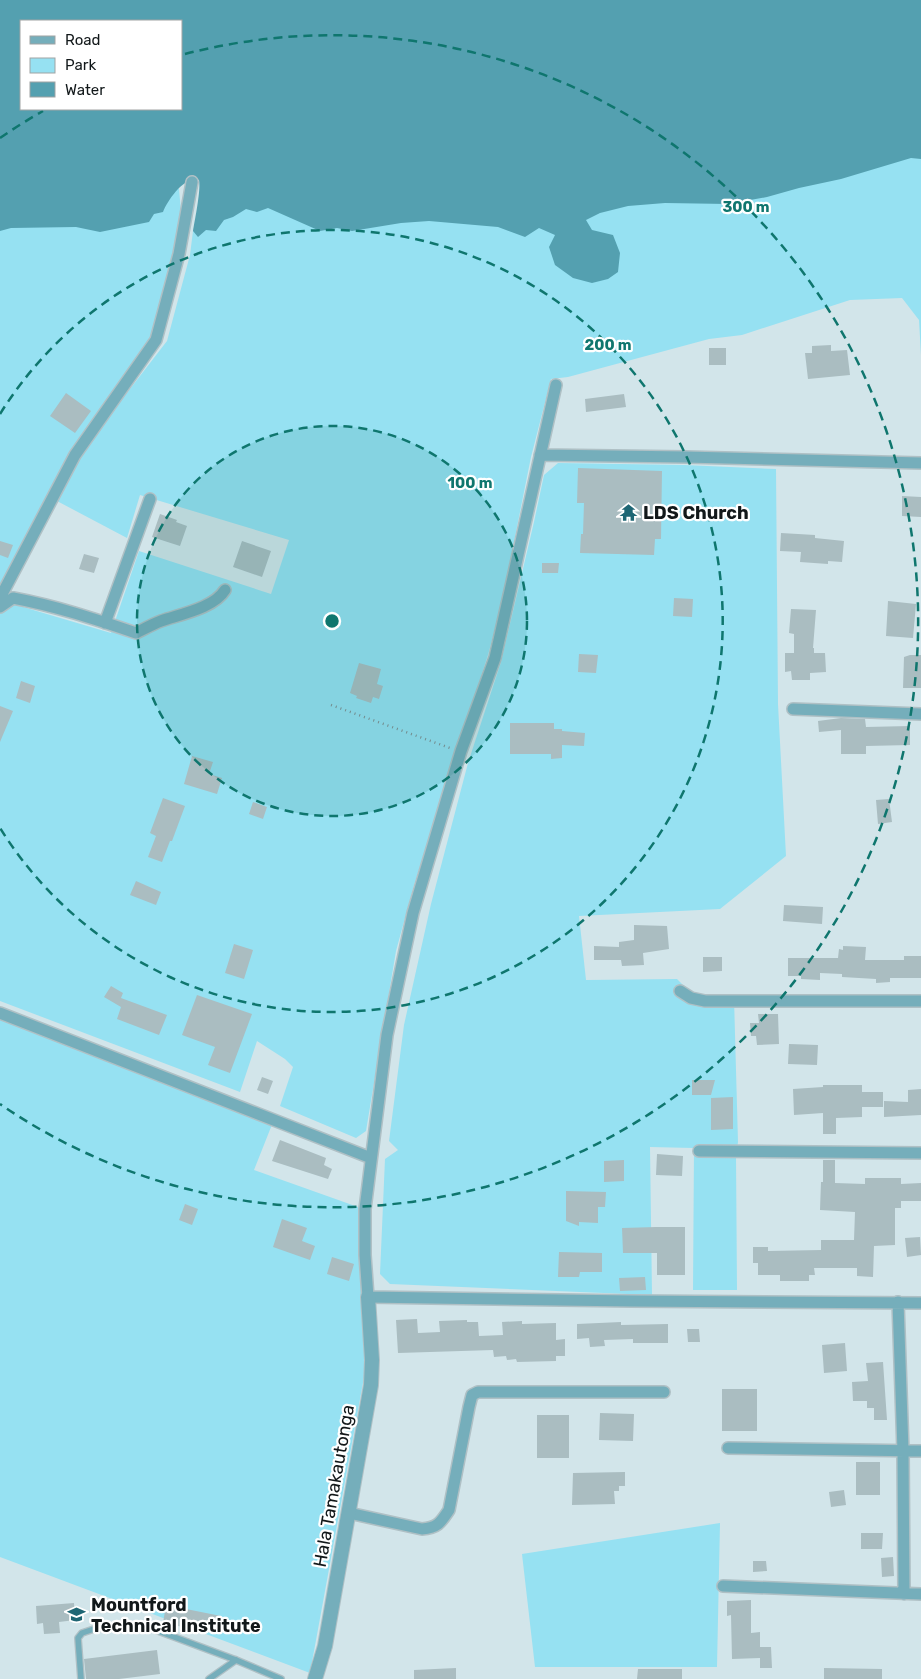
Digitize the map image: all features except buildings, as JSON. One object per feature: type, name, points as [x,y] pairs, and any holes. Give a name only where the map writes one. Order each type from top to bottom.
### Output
[{"type":"street","points":[[0,598],[75,455],[156,340],[179,254],[192,182]]},
{"type":"street","points":[[556,385],[495,658],[461,752],[413,913],[387,1034],[365,1208],[365,1256],[368,1298],[641,1302],[921,1303]]},
{"type":"street","points":[[540,455],[921,463]]},
{"type":"street","points":[[105,623],[150,499]]},
{"type":"street","points":[[0,607],[13,598],[89,616],[136,633],[161,621],[196,610],[221,596],[225,590]]},
{"type":"street","points":[[794,709],[921,714]]},
{"type":"street","points":[[680,991],[691,998],[705,1001],[921,1001]]},
{"type":"street","points":[[0,1013],[371,1158]]},
{"type":"street","points":[[699,1151],[921,1152]]},
{"type":"street","name":"Hala Tamakautonga","points":[[315,1679],[325,1646],[371,1385],[372,1360],[368,1298]]},
{"type":"street","points":[[898,1302],[903,1451],[904,1594]]},
{"type":"street","points":[[349,1513],[422,1529],[432,1528],[440,1522],[449,1510],[469,1407],[472,1395],[478,1392],[664,1392]]},
{"type":"street","points":[[728,1448],[921,1451]]},
{"type":"street","points":[[723,1586],[921,1594]]},
{"type":"lane","points":[[82,1679],[78,1638],[82,1633],[94,1629],[142,1625],[281,1679]]},
{"type":"lane","points":[[208,1679],[236,1660]]},
{"type":"path","points":[[331,705],[461,752]]},
{"type":"green space","points":[[921,110],[921,355],[919,320],[902,298],[850,300],[742,335],[709,339],[568,377],[551,379],[531,457],[502,602],[488,655],[414,885],[396,951],[366,1131],[356,1138],[280,1106],[293,1067],[285,1059],[257,1041],[240,1092],[0,1001],[0,611],[13,604],[111,633],[139,551],[271,594],[289,540],[140,495],[127,538],[57,501],[80,457],[167,341],[190,255],[193,231],[213,195]]},
{"type":"green space","points":[[0,168],[168,175],[179,189],[182,223],[153,340],[70,452],[0,585]]},
{"type":"green space","points":[[558,463],[776,469],[778,704],[786,856],[720,909],[579,916],[586,980],[677,979],[692,994],[734,998],[738,1142],[736,1156],[737,1290],[693,1290],[694,1148],[650,1147],[652,1295],[390,1284],[380,1274],[385,1159],[398,1150],[389,1141],[404,1025],[431,904],[468,763],[501,662],[544,475]]},
{"type":"green space","points":[[0,1018],[273,1122],[254,1170],[358,1207],[362,1289],[369,1350],[310,1673],[0,1557]]},
{"type":"green space","points":[[720,1523],[717,1667],[535,1667],[522,1554]]},
{"type":"water","points":[[0,0],[921,0],[921,159],[911,158],[841,179],[767,197],[728,204],[665,203],[628,206],[600,213],[586,220],[592,230],[613,235],[620,253],[618,272],[608,279],[592,283],[573,278],[555,265],[549,247],[555,235],[539,228],[525,237],[498,227],[429,221],[401,223],[352,231],[337,228],[320,231],[268,208],[257,212],[246,209],[224,220],[216,231],[206,230],[198,237],[193,231],[199,197],[199,180],[193,180],[182,185],[163,212],[154,214],[149,222],[100,232],[76,227],[11,228],[0,231]]},
{"type":"place","name":"LDS Church","points":[[629,513]]},
{"type":"place","name":"Mountford Technical Institute","points":[[77,1615]]}]
